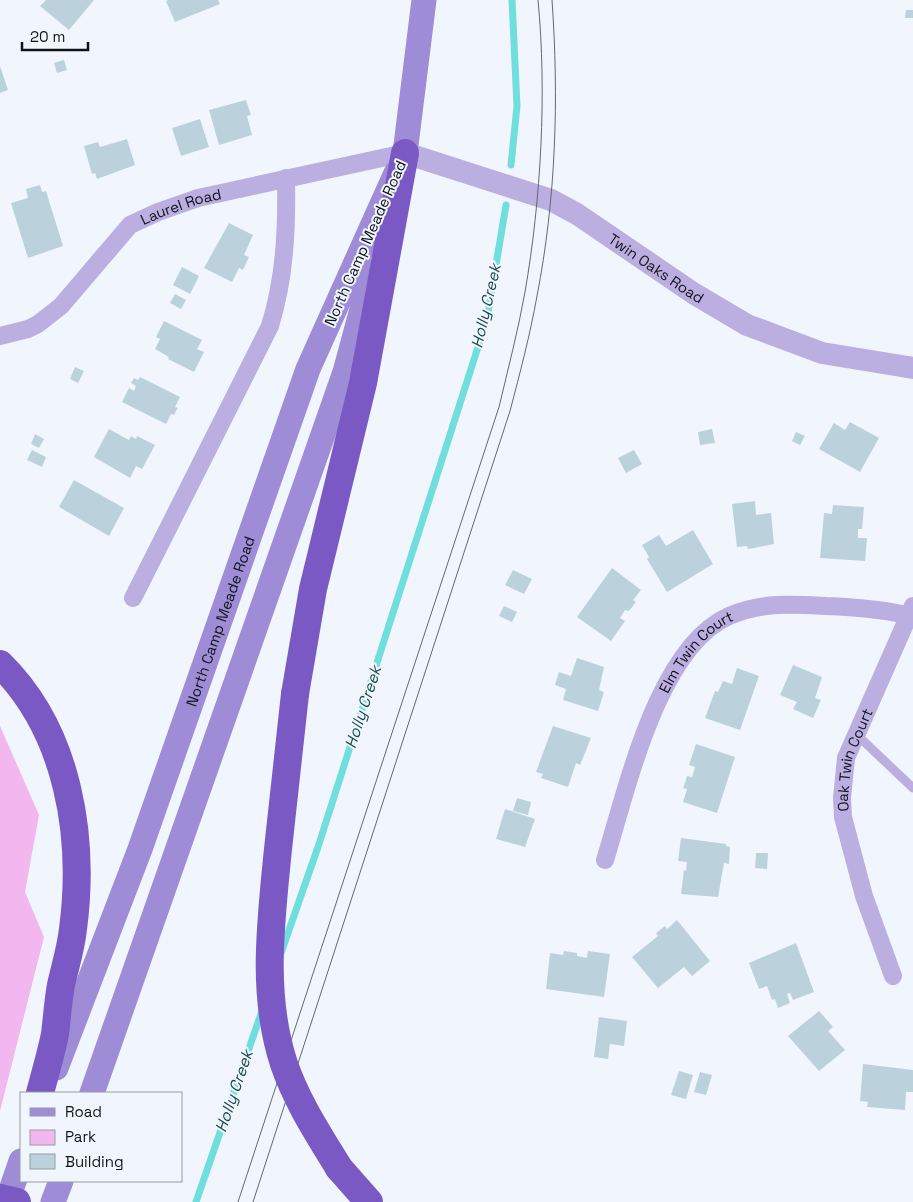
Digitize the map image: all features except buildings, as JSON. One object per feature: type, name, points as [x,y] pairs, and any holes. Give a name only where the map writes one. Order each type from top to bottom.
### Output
[{"type":"highway","points":[[369,1202],[339,1168],[307,1116],[284,1065],[274,1023],[268,967],[272,905],[295,694],[314,589],[362,383],[405,153]]},
{"type":"highway","points":[[0,664],[14,678],[56,750],[69,795],[76,837],[73,930],[54,1036],[40,1092]]},
{"type":"highway","points":[[0,1198],[17,1202]]},
{"type":"main road","name":"North Camp Meade Road","points":[[92,1092],[345,372],[405,153],[424,0]]},
{"type":"main road","name":"North Camp Meade Road","points":[[47,1092],[143,840],[308,369],[405,153]]},
{"type":"main road","points":[[7,1202],[20,1164]]},
{"type":"main road","points":[[53,1202],[61,1182]]},
{"type":"street","name":"Laurel Road","points":[[0,336],[28,329],[38,324],[61,306],[130,225],[198,198],[405,153]]},
{"type":"street","name":"Twin Oaks Road","points":[[405,153],[551,200],[576,214],[693,293],[747,326],[822,352],[913,368]]},
{"type":"street","points":[[133,598],[270,326],[279,296],[284,261],[287,228],[286,178]]},
{"type":"street","name":"Elm Twin Court","points":[[604,860],[647,728],[664,686],[682,657],[703,635],[728,616],[757,608],[788,603],[912,613]]},
{"type":"street","name":"Oak Twin Court","points":[[893,976],[864,896],[843,817],[842,798],[846,758],[912,613]]},
{"type":"lane","points":[[856,734],[913,788]]},
{"type":"green space","points":[[0,726],[39,815],[25,892],[44,937],[0,1111]]},
{"type":"waterway","name":"Holly Creek","points":[[511,165],[517,106],[512,0]]},
{"type":"waterway","name":"Holly Creek","points":[[281,953],[318,847],[487,319],[506,205]]},
{"type":"waterway","name":"Holly Creek","points":[[196,1202],[263,1008]]},
{"type":"tram line","points":[[238,1202],[499,407],[513,350],[531,257],[539,184],[542,72],[538,0]]},
{"type":"tram line","points":[[253,1202],[510,411],[521,368],[543,259],[552,185],[555,111],[552,0]]}]
